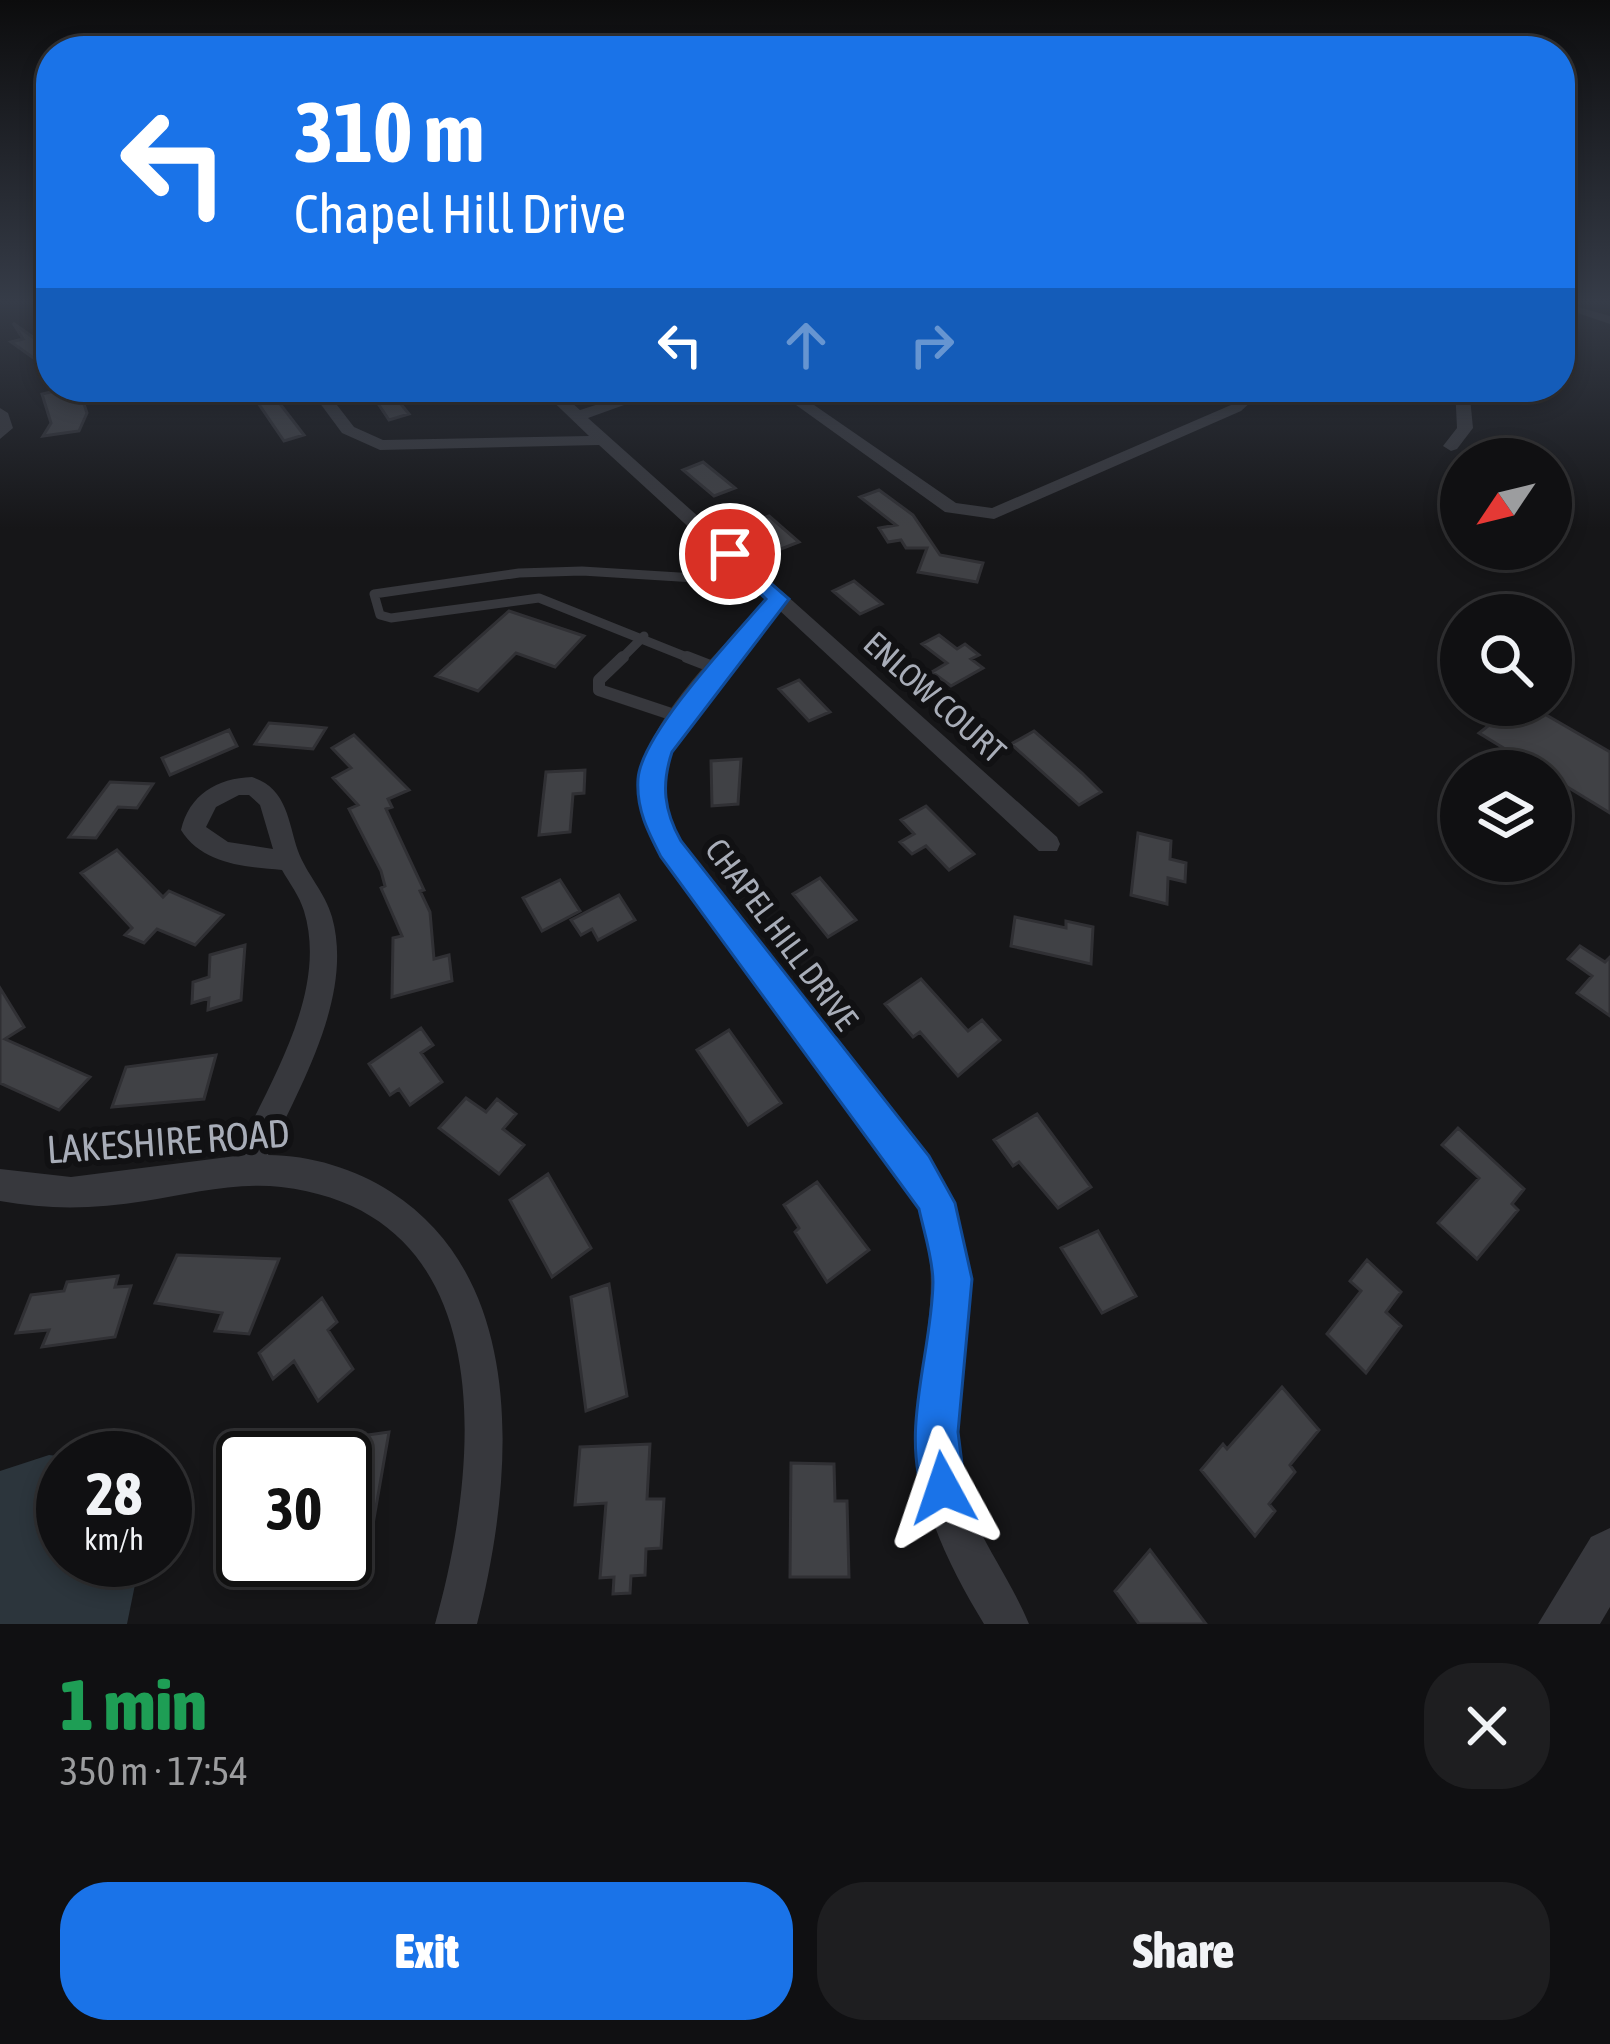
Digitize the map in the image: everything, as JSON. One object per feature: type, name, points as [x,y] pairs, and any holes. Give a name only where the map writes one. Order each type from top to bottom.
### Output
[{"type":"street","points":[[327,402],[349,430],[380,445],[604,440]]},
{"type":"street","points":[[562,402],[770,591]]},
{"type":"street","points":[[577,416],[620,402]]},
{"type":"street","points":[[799,402],[951,508],[994,514],[1243,402]]},
{"type":"street","points":[[1457,438],[1465,428],[1463,402]]},
{"type":"street","points":[[0,413],[4,428],[0,434]]},
{"type":"street","name":"CHAPEL HILL DRIVE","points":[[770,591],[660,749],[651,776],[651,803],[661,832],[916,1169],[944,1221],[953,1279],[937,1455],[952,1520],[1008,1624]]},
{"type":"street","name":"ENLOW COURT","points":[[770,591],[1048,844]]},
{"type":"street","points":[[246,1170],[314,1004],[323,960],[314,901],[289,861]]},
{"type":"street","name":"LAKESHIRE ROAD","points":[[0,1185],[82,1195],[246,1170],[310,1174],[364,1191],[388,1205],[429,1245],[463,1304],[481,1360],[487,1476],[475,1557],[456,1624]]},
{"type":"street","points":[[1568,1624],[1610,1556]]},
{"type":"lane","points":[[718,669],[538,598],[391,619],[380,615],[374,594],[474,578],[563,572],[770,591]]},
{"type":"lane","points":[[550,602],[563,572]]},
{"type":"lane","points":[[644,637],[599,680],[599,690],[681,718]]},
{"type":"shaded area","points":[[36,1459],[36,1587],[135,1587],[127,1624],[0,1624],[0,1471]]},
{"type":"building","points":[[44,402],[83,402],[87,413],[79,431],[43,436],[51,423]]},
{"type":"building","points":[[257,402],[279,402],[304,435],[284,441]]},
{"type":"building","points":[[377,402],[399,402],[409,414],[389,420]]},
{"type":"building","points":[[703,462],[735,488],[714,496],[683,470]]},
{"type":"building","points":[[879,490],[913,515],[940,555],[983,563],[977,582],[918,572],[927,548],[906,548],[901,540],[888,542],[879,528],[896,525],[860,497]]},
{"type":"building","points":[[769,516],[799,542],[781,549],[751,523]]},
{"type":"building","points":[[854,581],[882,604],[860,614],[833,591]]},
{"type":"building","points":[[509,611],[584,636],[555,667],[516,653],[478,691],[436,676]]},
{"type":"building","points":[[939,635],[957,649],[965,644],[979,655],[971,659],[983,668],[951,686],[932,672],[947,663],[922,644]]},
{"type":"building","points":[[799,680],[830,712],[809,721],[779,689]]},
{"type":"building","points":[[269,723],[326,728],[313,749],[255,744]]},
{"type":"building","points":[[1488,726],[1565,726],[1610,752],[1610,813],[1572,790],[1572,750],[1507,750],[1479,733]]},
{"type":"building","points":[[229,730],[237,746],[170,775],[162,758]]},
{"type":"building","points":[[1034,731],[1101,792],[1079,805],[1011,744]]},
{"type":"building","points":[[354,735],[409,790],[388,799],[392,807],[386,809],[424,890],[420,891],[430,912],[434,959],[449,955],[452,981],[392,997],[393,938],[402,936],[381,888],[385,886],[381,871],[349,809],[358,805],[333,778],[351,768],[332,748]]},
{"type":"building","points":[[741,759],[738,804],[712,806],[711,761]]},
{"type":"building","points":[[585,770],[584,793],[573,794],[570,832],[539,835],[546,772]]},
{"type":"building","points":[[110,782],[153,784],[137,808],[118,807],[96,838],[69,837]]},
{"type":"building","points":[[926,806],[974,854],[949,870],[926,846],[912,854],[900,842],[914,834],[901,820]]},
{"type":"building","points":[[1138,833],[1171,841],[1170,859],[1186,863],[1185,882],[1168,878],[1167,904],[1131,895]]},
{"type":"building","points":[[117,850],[163,897],[169,891],[223,915],[195,945],[157,929],[144,943],[125,935],[132,928],[81,873]]},
{"type":"building","points":[[820,878],[856,920],[828,937],[793,894]]},
{"type":"building","points":[[560,880],[580,911],[542,931],[523,898]]},
{"type":"building","points":[[619,895],[635,920],[598,940],[592,929],[581,935],[571,920]]},
{"type":"building","points":[[1015,917],[1066,928],[1066,921],[1093,927],[1091,964],[1011,946]]},
{"type":"building","points":[[245,945],[241,1000],[208,1010],[209,998],[192,1003],[193,982],[209,977],[210,955]]},
{"type":"building","points":[[1580,946],[1605,962],[1610,957],[1610,1016],[1577,993],[1592,976],[1568,959]]},
{"type":"building","points":[[921,979],[968,1031],[982,1020],[1000,1040],[958,1076],[920,1032],[913,1037],[885,1004]]},
{"type":"building","points":[[0,988],[24,1027],[5,1039],[90,1077],[59,1110],[0,1083]]},
{"type":"building","points":[[421,1028],[433,1045],[421,1053],[442,1082],[410,1105],[399,1089],[390,1095],[369,1064]]},
{"type":"building","points":[[729,1030],[781,1103],[748,1125],[697,1050]]},
{"type":"building","points":[[216,1055],[204,1099],[112,1107],[126,1067]]},
{"type":"building","points":[[466,1098],[486,1112],[497,1099],[516,1114],[503,1129],[524,1145],[499,1174],[439,1128]]},
{"type":"building","points":[[1037,1114],[1091,1187],[1058,1208],[1019,1162],[1013,1166],[994,1140]]},
{"type":"building","points":[[1458,1128],[1524,1189],[1512,1204],[1518,1210],[1477,1259],[1438,1223],[1479,1178],[1442,1145]]},
{"type":"building","points":[[548,1174],[591,1248],[552,1277],[510,1200]]},
{"type":"building","points":[[817,1182],[869,1250],[827,1282],[784,1205]]},
{"type":"building","points":[[1098,1231],[1136,1296],[1102,1313],[1061,1248]]},
{"type":"building","points":[[177,1255],[279,1259],[249,1334],[215,1331],[222,1313],[155,1303]]},
{"type":"building","points":[[1367,1260],[1401,1292],[1386,1312],[1401,1326],[1366,1373],[1327,1334],[1361,1291],[1350,1281]]},
{"type":"building","points":[[118,1276],[115,1287],[131,1286],[115,1337],[42,1347],[49,1330],[16,1333],[31,1295],[64,1291],[67,1282]]},
{"type":"building","points":[[609,1284],[627,1396],[586,1411],[571,1297]]},
{"type":"building","points":[[322,1298],[337,1322],[328,1330],[353,1369],[318,1401],[294,1361],[273,1379],[259,1353]]},
{"type":"building","points":[[1282,1387],[1319,1430],[1290,1465],[1295,1472],[1269,1504],[1275,1511],[1255,1536],[1201,1470],[1223,1444],[1227,1449]]},
{"type":"building","points":[[389,1432],[372,1530],[372,1434]]},
{"type":"building","points":[[650,1444],[647,1499],[664,1499],[661,1548],[646,1549],[645,1575],[631,1576],[630,1593],[613,1594],[614,1577],[600,1578],[606,1503],[575,1505],[580,1447]]},
{"type":"building","points":[[791,1463],[834,1464],[835,1501],[847,1501],[849,1577],[790,1577]]},
{"type":"building","points":[[1150,1550],[1206,1624],[1139,1624],[1115,1591]]},
{"type":"route","points":[[730,554],[778,599],[718,669],[660,749],[651,776],[654,818],[671,849],[916,1169],[937,1203],[953,1279],[937,1432],[943,1488]]}]
